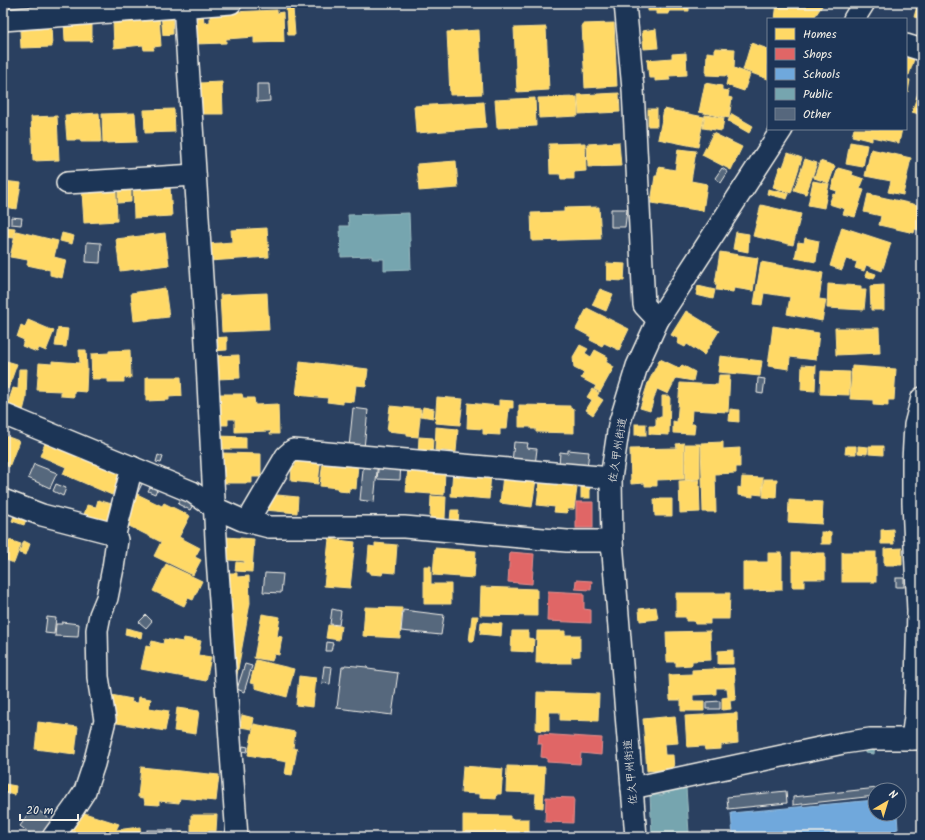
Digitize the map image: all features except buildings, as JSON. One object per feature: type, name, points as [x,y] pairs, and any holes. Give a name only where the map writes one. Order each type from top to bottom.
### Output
[{"type":"street","points":[[3,20],[61,9],[231,3]]},
{"type":"street","points":[[625,3],[633,89],[644,305],[658,320]]},
{"type":"street","points":[[855,18],[864,3]]},
{"type":"street","points":[[184,5],[205,324],[214,508],[237,837]]},
{"type":"street","points":[[907,45],[922,50]]},
{"type":"street","name":"佐久甲州街道","points":[[636,837],[612,541],[611,478],[619,425],[637,366],[658,320],[781,130]]},
{"type":"street","points":[[67,183],[195,175]]},
{"type":"street","points":[[632,788],[844,743],[870,739],[917,739],[915,717],[918,611],[913,503],[918,464],[915,425],[922,398]]},
{"type":"street","points":[[3,414],[192,492],[214,508],[242,520],[269,526],[404,527],[567,541],[612,541]]},
{"type":"street","points":[[251,522],[253,512],[286,456],[293,450],[611,478]]},
{"type":"street","points":[[52,837],[85,791],[94,764],[105,720],[98,677],[97,630],[100,615],[107,598],[117,540],[115,534],[132,467]]},
{"type":"street","points":[[3,500],[42,515],[115,534]]}]
